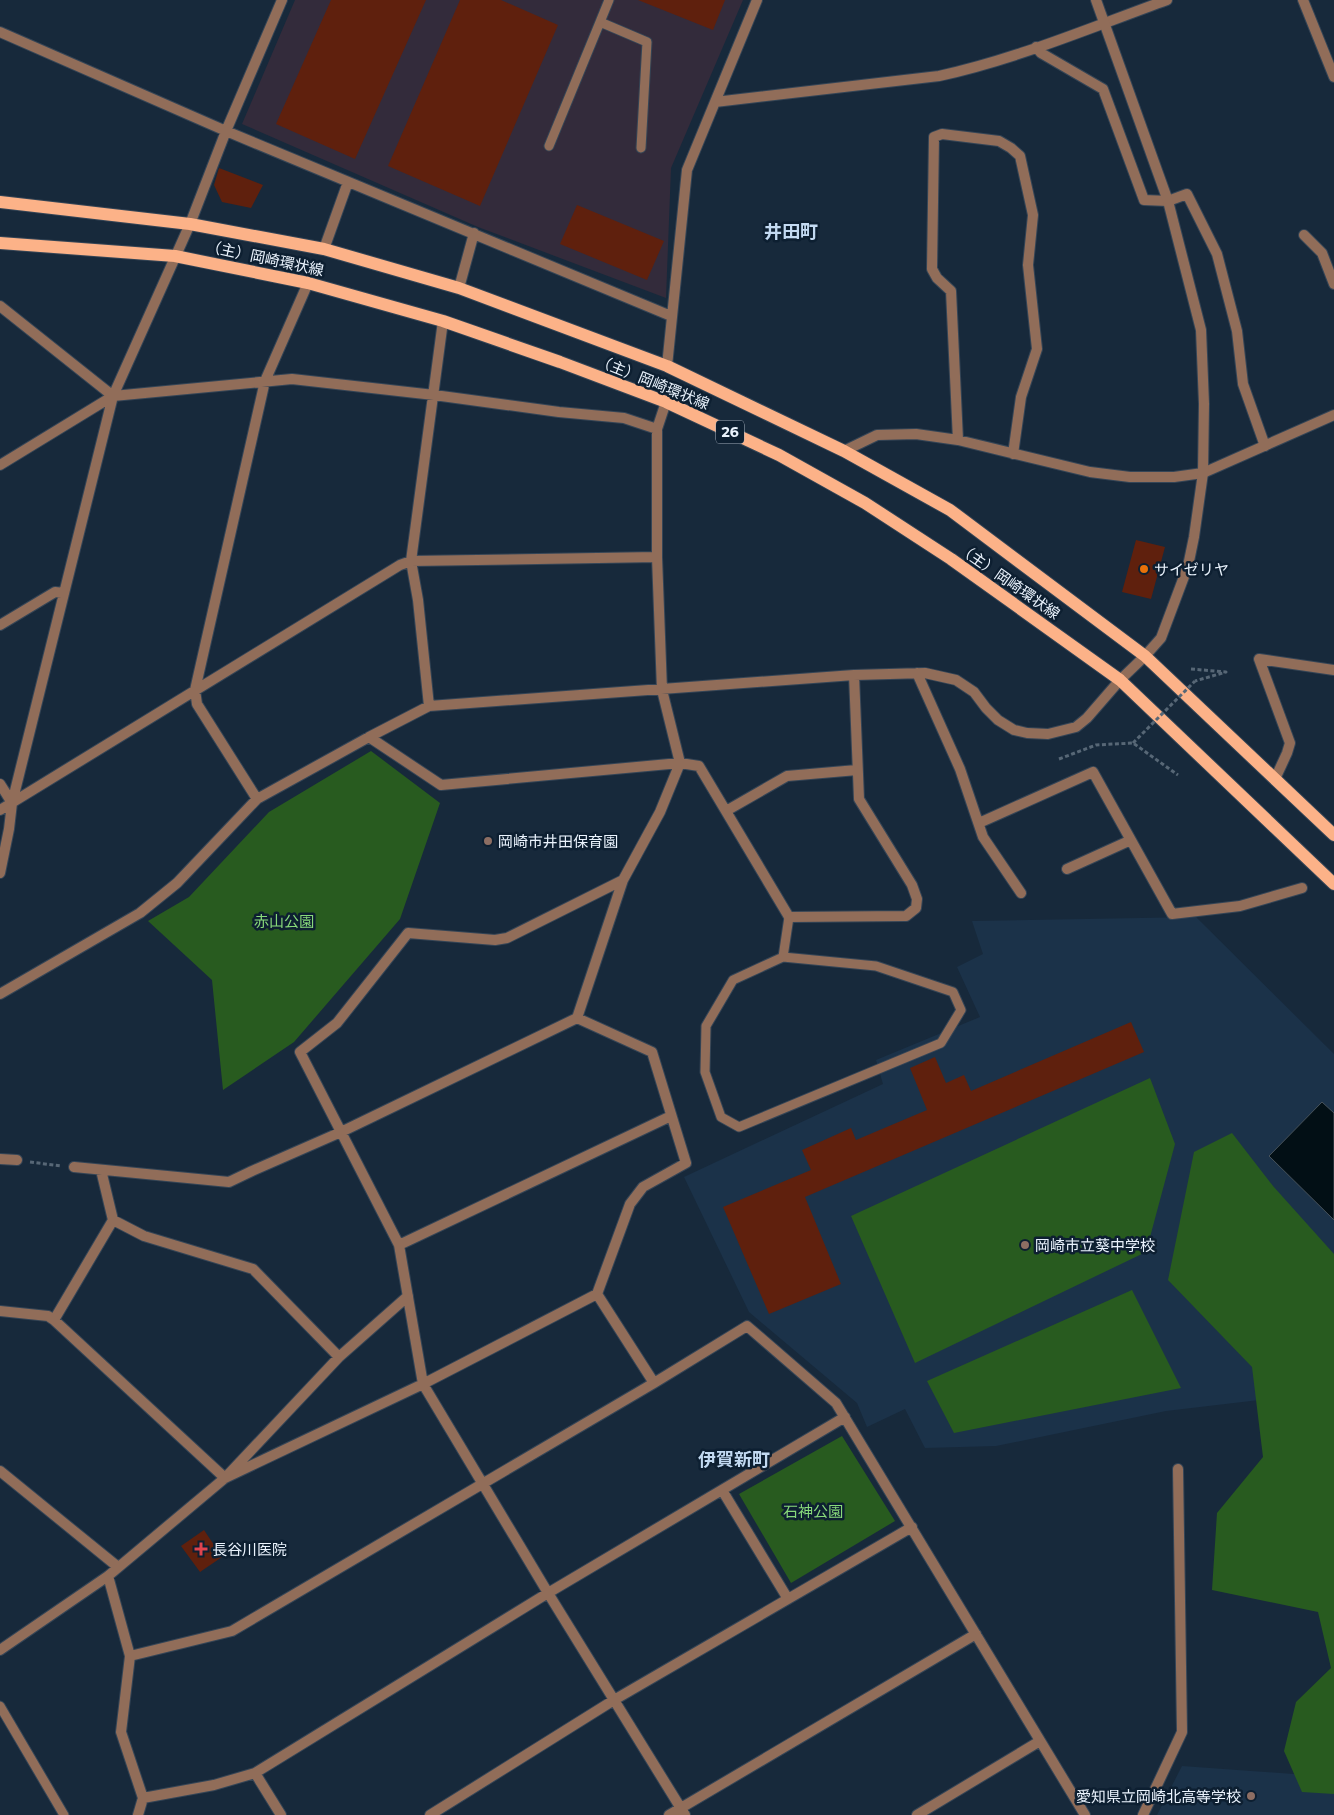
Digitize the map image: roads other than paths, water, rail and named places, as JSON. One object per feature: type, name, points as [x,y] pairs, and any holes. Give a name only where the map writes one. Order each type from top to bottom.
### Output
[{"type":"main road","name":"（主）岡崎環状線","points":[[0,202],[190,224],[324,249],[459,288],[667,366],[844,451],[950,510],[1145,656],[1334,835]]},
{"type":"main road","name":"（主）岡崎環状線","points":[[0,243],[174,256],[308,283],[443,321],[560,362],[666,402],[779,455],[865,503],[951,559],[1120,680],[1334,884]]},
{"type":"street","points":[[667,366],[687,170],[757,0]]},
{"type":"street","points":[[0,994],[140,913],[177,883],[257,800],[368,737],[429,706],[854,675],[925,673],[956,680],[974,692],[998,720],[1014,730],[1027,734],[1048,734],[1076,727],[1093,713],[1120,680],[1161,638],[1188,566],[1203,473],[1204,404],[1200,330],[1168,201],[1096,0]]},
{"type":"street","points":[[715,102],[939,76],[966,70],[1167,0]]},
{"type":"street","points":[[1303,0],[1334,77]]},
{"type":"street","points":[[0,873],[10,829],[12,803],[112,396],[190,224],[279,1]]},
{"type":"street","points":[[0,32],[226,131],[671,316]]},
{"type":"street","points":[[1036,47],[1041,53],[1103,89],[1144,200],[1168,201],[1187,194],[1217,254],[1237,331],[1243,384],[1265,446]]},
{"type":"street","points":[[958,440],[951,291],[937,278],[932,269],[934,137],[942,134],[999,141],[1020,156],[1033,215],[1028,265],[1037,350],[1021,398],[1013,454]]},
{"type":"street","points":[[324,249],[348,182]]},
{"type":"street","points":[[459,288],[474,234]]},
{"type":"street","points":[[1304,235],[1322,253],[1334,284]]},
{"type":"street","points":[[257,800],[197,704],[195,690],[264,382],[308,283]]},
{"type":"street","points":[[0,306],[112,396]]},
{"type":"street","points":[[429,706],[418,600],[411,561],[443,321]]},
{"type":"street","points":[[0,465],[112,396],[292,379],[434,395],[559,412],[624,418],[657,429]]},
{"type":"street","points":[[74,1167],[229,1182],[341,1132],[577,1018],[624,880],[660,812],[680,763],[662,690],[657,557],[657,429],[666,402]]},
{"type":"street","points":[[844,451],[877,436],[916,434],[958,440],[1090,472],[1130,477],[1174,477],[1203,473],[1334,415]]},
{"type":"street","points":[[0,810],[400,565],[411,561],[657,557]]},
{"type":"street","points":[[0,625],[55,592],[64,593]]},
{"type":"street","points":[[1275,779],[1290,743],[1259,659],[1334,670]]},
{"type":"street","points":[[917,673],[960,769],[983,837],[1021,893]]},
{"type":"street","points":[[368,737],[441,785],[680,763],[700,766],[789,918],[906,916],[916,908],[917,899],[912,885],[859,799],[854,675]]},
{"type":"street","points":[[726,811],[787,776],[857,770]]},
{"type":"street","points":[[979,823],[1093,772],[1172,914],[1240,906],[1302,888]]},
{"type":"street","points":[[0,784],[12,803]]},
{"type":"street","points":[[1067,869],[1130,840]]},
{"type":"street","points":[[624,880],[507,938],[495,940],[408,933],[337,1023],[300,1052],[399,1245],[423,1384],[484,1483],[548,1594],[683,1811]]},
{"type":"street","points":[[225,1478],[423,1384],[597,1294],[630,1204],[643,1186],[686,1163],[670,1116],[652,1052],[577,1018]]},
{"type":"street","points":[[399,1245],[670,1116]]},
{"type":"street","points":[[0,1159],[17,1160]]},
{"type":"street","points":[[54,1320],[113,1220],[102,1170]]},
{"type":"street","points":[[113,1220],[144,1236],[253,1268],[339,1357]]},
{"type":"street","points":[[597,1294],[654,1383]]},
{"type":"street","points":[[0,1650],[108,1576],[225,1478],[339,1357],[408,1296]]},
{"type":"street","points":[[0,1311],[48,1316],[54,1320],[225,1478]]},
{"type":"street","points":[[130,1656],[232,1631],[654,1383],[747,1326],[836,1403],[1085,1815]]},
{"type":"street","points":[[143,1798],[214,1785],[255,1773],[548,1594],[845,1417]]},
{"type":"street","points":[[1144,1815],[1182,1732],[1178,1469]]},
{"type":"street","points":[[0,1471],[118,1567]]},
{"type":"street","points":[[722,1490],[788,1599]]},
{"type":"street","points":[[430,1815],[614,1700],[912,1527]]},
{"type":"street","points":[[108,1576],[130,1656],[121,1732],[143,1798],[138,1815]]},
{"type":"street","points":[[669,1815],[683,1811],[976,1634]]},
{"type":"street","points":[[917,1815],[1040,1740]]},
{"type":"street","points":[[255,1773],[281,1815]]},
{"type":"lane","points":[[549,146],[609,0]]},
{"type":"lane","points":[[600,22],[647,42],[641,148]]},
{"type":"lane","points":[[783,957],[789,918]]},
{"type":"lane","points":[[783,957],[876,966],[953,992],[961,1010],[941,1043],[739,1127],[721,1118],[705,1072],[706,1026],[733,980],[783,957]]},
{"type":"lane","points":[[0,1706],[64,1815]]},
{"type":"place","name":"サイゼリヤ","points":[[1144,569]]},
{"type":"place","name":"岡崎市井田保育園","points":[[488,841]]},
{"type":"place","name":"岡崎市立葵中学校","points":[[1025,1245]]},
{"type":"place","name":"長谷川医院","points":[[201,1549]]},
{"type":"place","name":"愛知県立岡崎北高等学校","points":[[1251,1796]]},
{"type":"district","name":"井田町","points":[[791,232]]},
{"type":"district","name":"伊賀新町","points":[[734,1460]]},
{"type":"park label","name":"赤山公園","points":[[284,921]]},
{"type":"park label","name":"石神公園","points":[[813,1511]]}]
